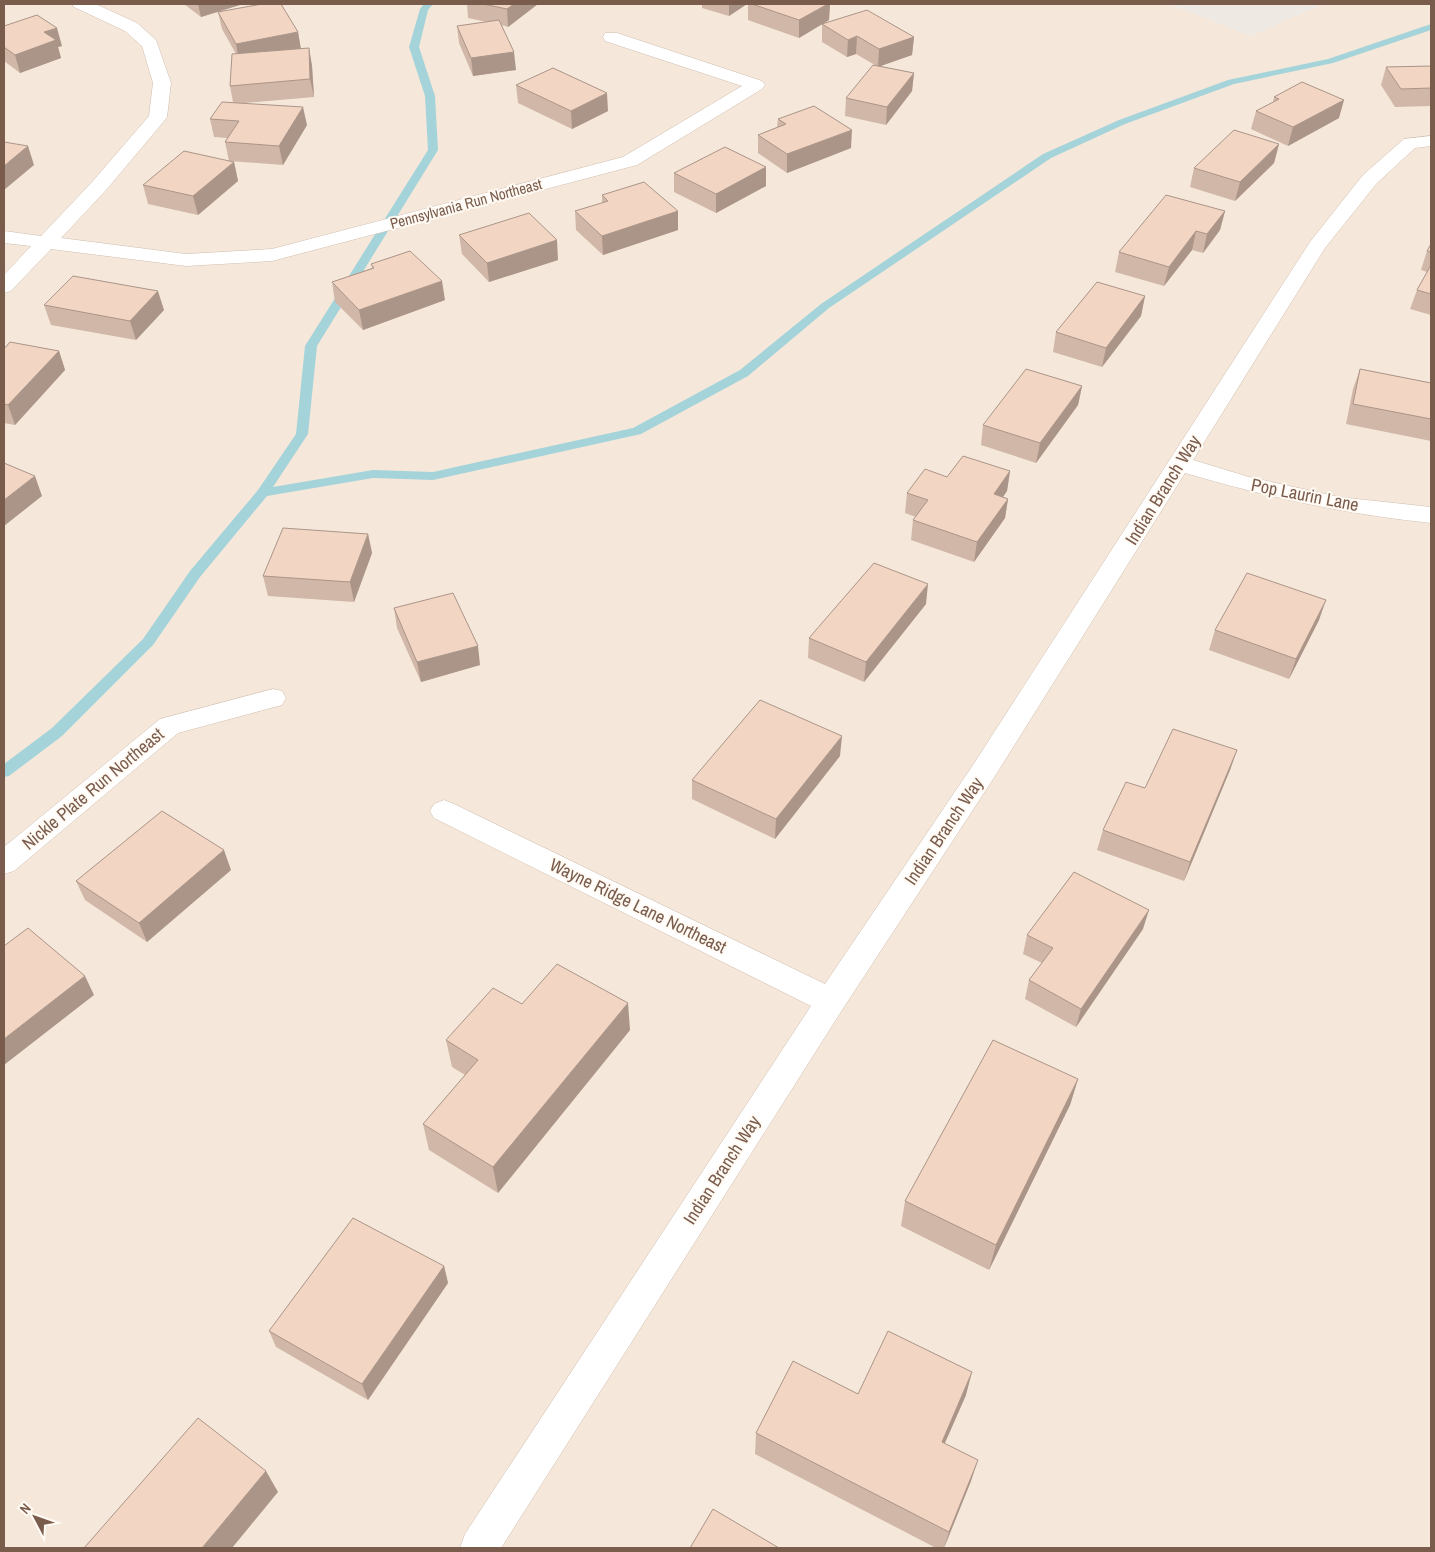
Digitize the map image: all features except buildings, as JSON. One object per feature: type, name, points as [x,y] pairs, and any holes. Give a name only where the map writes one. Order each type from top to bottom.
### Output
[{"type":"street","points":[[4,287],[100,185],[158,116],[162,83],[150,44],[131,27],[80,4]]},
{"type":"street","name":"Pennsylvania Run Northeast","points":[[4,237],[44,244],[186,260],[272,255],[630,161],[756,85],[611,37]]},
{"type":"street","name":"Indian Branch Way","points":[[479,1548],[831,1001],[985,769],[1317,246],[1370,179],[1410,143],[1431,141]]},
{"type":"street","name":"Pop Laurin Lane","points":[[1180,464],[1245,483],[1339,504],[1431,515]]},
{"type":"street","name":"Nickle Plate Run Northeast","points":[[4,864],[169,726],[273,698]]},
{"type":"street","name":"Wayne Ridge Lane Northeast","points":[[444,811],[831,1001]]},
{"type":"shaded area","points":[[4,4],[1169,4],[1250,36],[1323,4],[1431,4],[1431,1548],[4,1548]]},
{"type":"shaded area","points":[[1169,4],[1323,4],[1250,36]]},
{"type":"waterway","points":[[263,493],[302,434],[311,346],[433,150],[430,96],[414,47],[424,9],[429,4]]},
{"type":"waterway","points":[[263,493],[373,474],[433,476],[637,431],[744,373],[825,306],[1047,156],[1122,122],[1231,82],[1330,61],[1431,27]]},
{"type":"waterway","points":[[4,772],[57,732],[148,642],[195,574],[263,493]]}]
